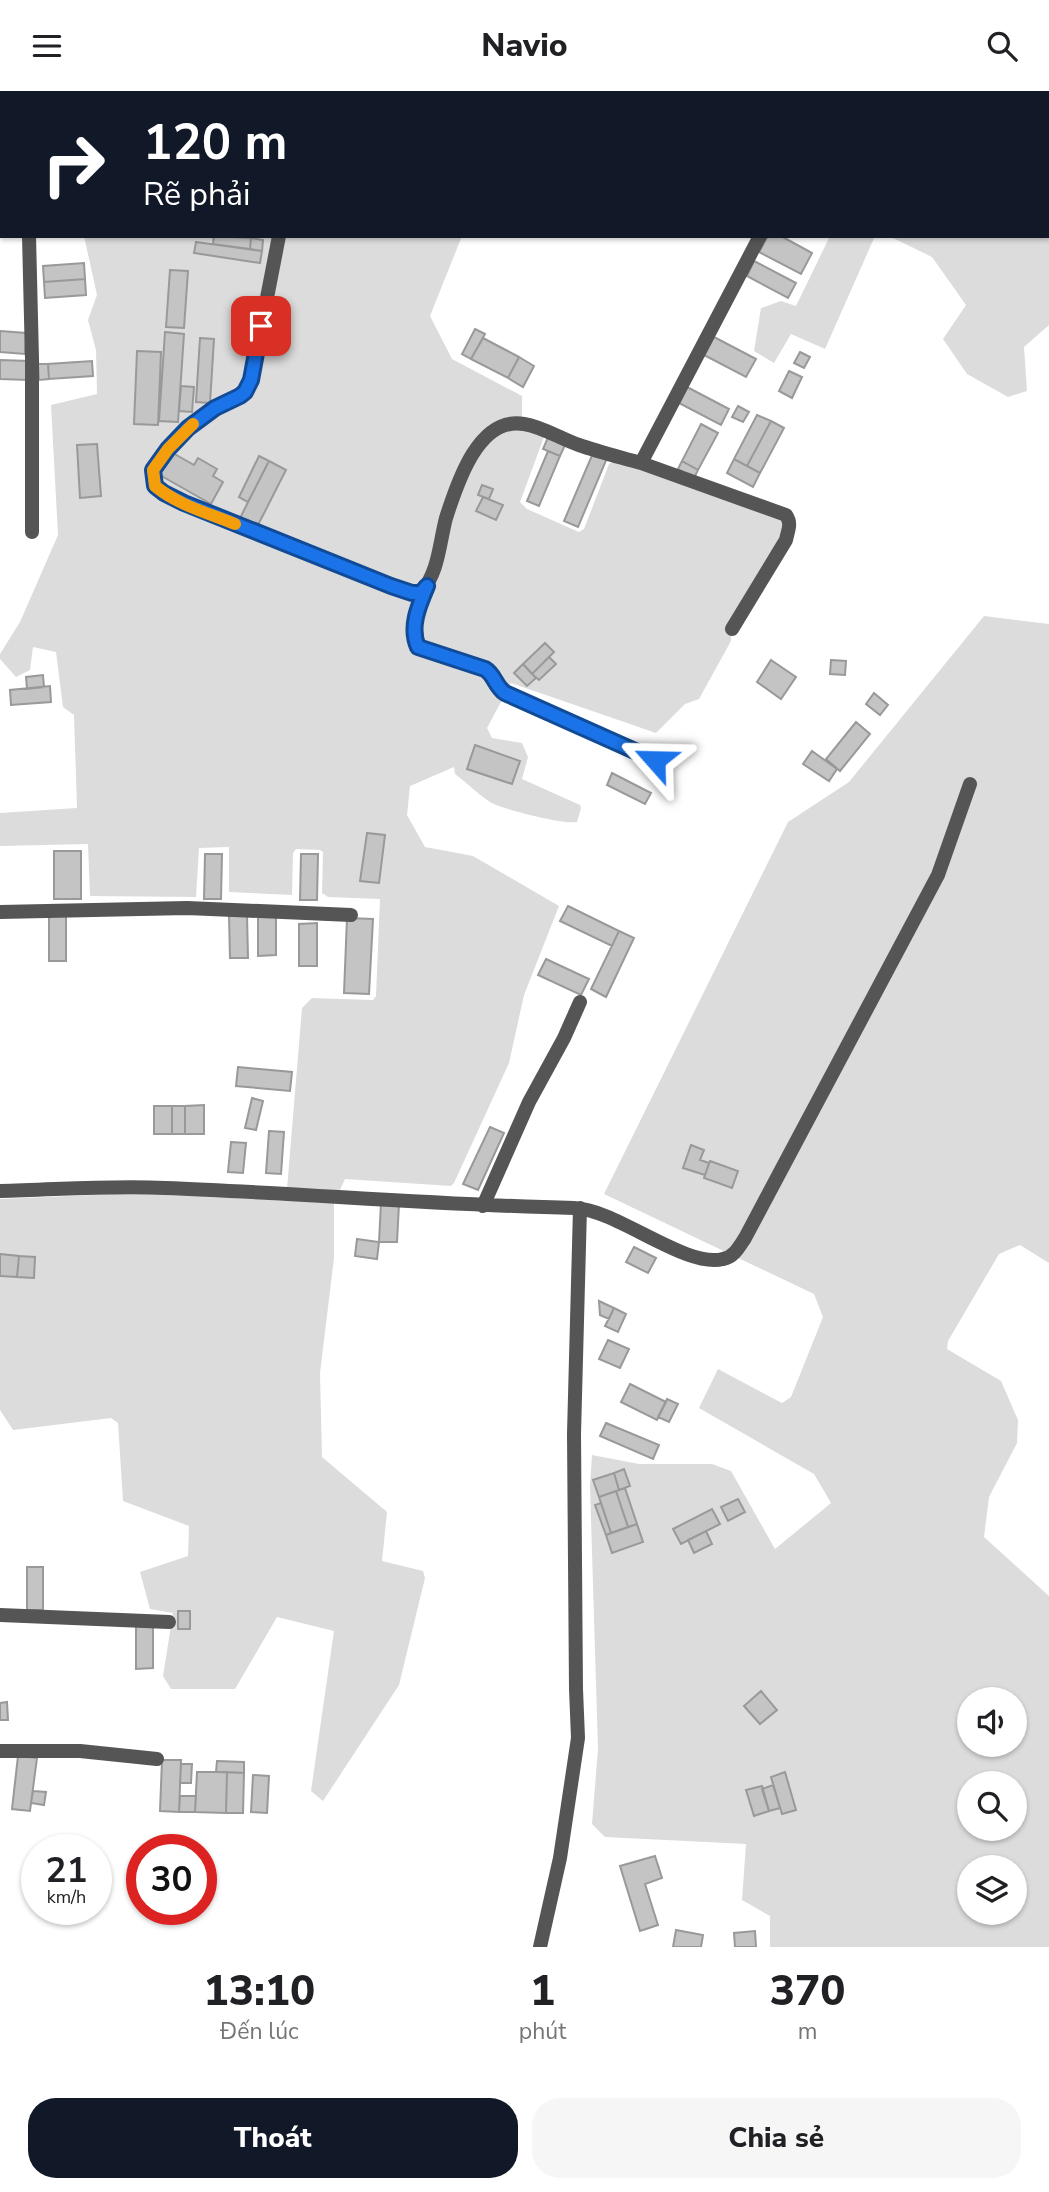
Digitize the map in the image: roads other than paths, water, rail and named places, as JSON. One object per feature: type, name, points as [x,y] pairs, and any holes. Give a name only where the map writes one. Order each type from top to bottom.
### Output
[{"type":"street","points":[[29,238],[32,532]]},
{"type":"street","points":[[279,238],[251,380],[240,396],[202,417],[168,449],[153,470],[155,486],[184,503],[391,586],[421,593],[427,586]]},
{"type":"street","points":[[641,463],[759,238]]},
{"type":"street","points":[[655,760],[505,693],[496,685],[491,672],[485,669],[418,647],[415,639],[415,614],[437,566],[445,522],[464,467],[489,433],[510,423],[526,424],[580,446],[641,463],[786,515],[790,525],[786,540],[732,629]]},
{"type":"street","points":[[0,1191],[162,1188],[482,1206],[580,1208],[691,1256],[709,1260],[723,1259],[735,1254],[937,875],[970,784]]},
{"type":"street","points":[[0,912],[187,908],[351,915]]},
{"type":"street","points":[[482,1206],[529,1102],[564,1038],[580,1002]]},
{"type":"street","points":[[540,1947],[560,1858],[578,1738],[574,1434],[580,1208]]},
{"type":"street","points":[[0,1615],[169,1622]]},
{"type":"street","points":[[0,1751],[80,1751],[157,1759]]}]
